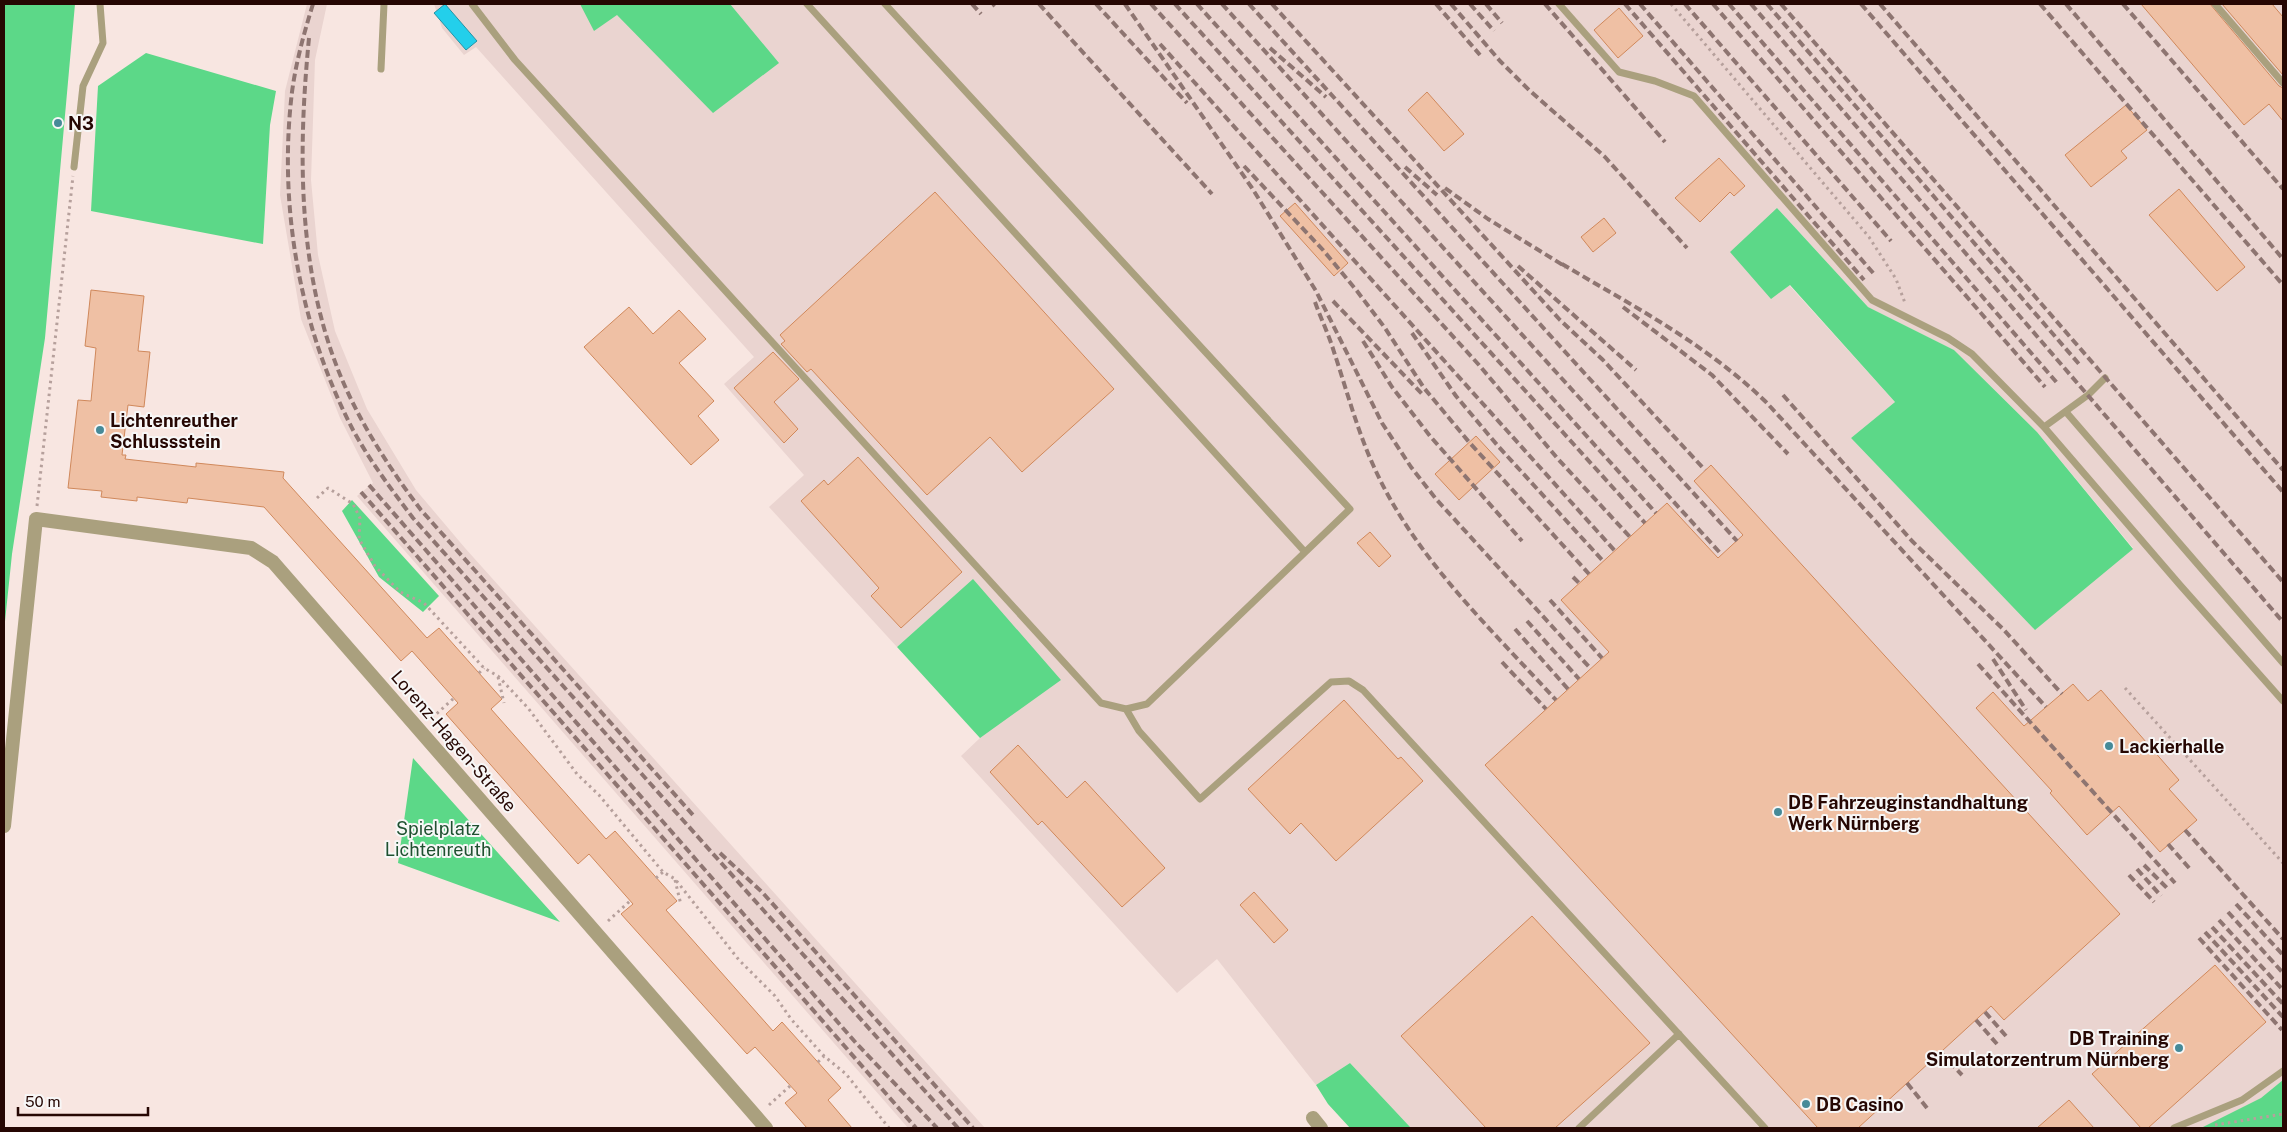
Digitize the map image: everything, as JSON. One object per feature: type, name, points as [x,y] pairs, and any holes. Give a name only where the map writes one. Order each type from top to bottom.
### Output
[{"type":"street","points":[[4,826],[36,519]]},
{"type":"street","name":"Lorenz-Hagen-Straße","points":[[36,519],[251,548],[273,562],[766,1128]]},
{"type":"lane","points":[[74,167],[83,86],[104,43],[100,4]]},
{"type":"lane","points":[[381,69],[384,4]]},
{"type":"lane","points":[[472,4],[515,60],[1101,703],[1126,709],[1147,704],[1350,509],[885,4]]},
{"type":"lane","points":[[807,4],[1305,552]]},
{"type":"lane","points":[[1559,4],[1618,72],[1655,81],[1694,96],[1872,300],[1948,338],[1972,354],[2044,426],[2180,585],[2283,701]]},
{"type":"lane","points":[[2216,4],[2283,83]]},
{"type":"lane","points":[[2044,426],[2066,412],[2105,378]]},
{"type":"lane","points":[[2066,412],[2283,663]]},
{"type":"lane","points":[[1126,709],[1139,731],[1200,799],[1332,682],[1349,681],[1363,690],[1765,1128]]},
{"type":"lane","points":[[1579,1128],[1679,1034]]},
{"type":"lane","points":[[2174,1128],[2242,1100],[2283,1071]]},
{"type":"path","points":[[1671,4],[1868,237],[1896,279],[1911,320]]},
{"type":"path","points":[[36,519],[74,167]]},
{"type":"path","points":[[317,498],[328,488],[352,504],[360,518],[359,539],[375,566],[400,592],[424,603],[484,668],[498,676],[528,708],[576,774],[600,795],[663,872],[675,879],[739,960],[776,996],[790,1019],[824,1056],[846,1074],[888,1128]]},
{"type":"path","points":[[479,673],[484,668]]},
{"type":"path","points":[[498,676],[504,703]]},
{"type":"path","points":[[2125,688],[2283,863]]},
{"type":"path","points":[[432,718],[454,698]]},
{"type":"path","points":[[656,878],[663,872]]},
{"type":"path","points":[[675,879],[681,905]]},
{"type":"path","points":[[608,921],[630,901]]},
{"type":"path","points":[[818,1062],[824,1056]]},
{"type":"path","points":[[769,1104],[790,1086]]},
{"type":"path","points":[[2206,1127],[2283,1114]]},
{"type":"shaded area","points":[[307,4],[327,4],[315,60],[311,180],[318,255],[335,331],[367,409],[416,490],[465,548],[985,1128],[908,1128],[357,496],[373,483],[340,418],[301,319],[280,195],[285,91]]},
{"type":"shaded area","points":[[434,4],[2283,4],[2283,1128],[1411,1128],[1350,1063],[1316,1085],[1217,959],[1177,993],[961,756],[980,738],[973,580],[897,647],[769,507],[804,475],[724,384],[754,357],[476,47],[464,55],[442,28]],"holes":[[[1777,208],[1868,307],[1954,350],[2037,432],[2133,548],[2035,629],[1851,438],[1895,402],[1789,285]]]},
{"type":"green space","points":[[4,4],[75,4],[45,338],[12,554],[4,631]]},
{"type":"green space","points":[[580,4],[730,4],[779,63],[713,113],[617,15],[594,31]]},
{"type":"green space","points":[[146,53],[276,91],[270,125],[263,244],[91,211],[98,86]]},
{"type":"green space","points":[[1777,208],[1868,307],[1954,350],[2037,432],[2133,549],[2035,630],[1851,438],[1895,402],[1790,285],[1771,299],[1730,252]]},
{"type":"green space","points":[[352,500],[439,596],[423,612],[379,577],[342,511]]},
{"type":"green space","points":[[973,579],[1061,680],[980,738],[897,647]]},
{"type":"green space","name":"Spielplatz Lichtenreuth","points":[[413,758],[560,922],[398,863]]},
{"type":"green space","points":[[1350,1063],[1411,1128],[1350,1128],[1328,1104],[1316,1085]]},
{"type":"green space","points":[[2283,1080],[2283,1128],[2201,1128],[2261,1098]]},
{"type":"water","points":[[445,4],[477,41],[466,50],[434,13]]},
{"type":"building","points":[[2141,4],[2210,4],[2279,86],[2283,88],[2283,121],[2269,104],[2244,125]]},
{"type":"building","points":[[2222,4],[2272,4],[2283,17],[2283,75]]},
{"type":"building","points":[[1619,8],[1643,36],[1618,58],[1594,30]]},
{"type":"building","points":[[1427,92],[1464,134],[1444,151],[1408,110]]},
{"type":"building","points":[[2126,105],[2147,130],[2121,151],[2127,158],[2091,187],[2065,155]]},
{"type":"building","points":[[1719,158],[1745,186],[1734,196],[1730,192],[1700,222],[1675,198]]},
{"type":"building","points":[[2179,189],[2245,267],[2217,291],[2149,215]]},
{"type":"building","points":[[935,192],[1114,389],[1022,472],[990,437],[927,495],[811,369],[807,372],[781,344],[785,341],[780,335]]},
{"type":"building","points":[[1295,203],[1348,263],[1334,276],[1280,216]]},
{"type":"building","points":[[1604,218],[1616,233],[1593,252],[1581,237]]},
{"type":"building","points":[[91,290],[144,296],[138,351],[150,352],[144,407],[128,405],[122,455],[126,455],[125,459],[196,467],[196,463],[284,472],[283,478],[427,638],[439,628],[502,699],[491,709],[606,839],[615,831],[677,901],[666,910],[773,1031],[782,1022],[841,1088],[828,1100],[852,1128],[807,1128],[785,1103],[797,1093],[755,1047],[747,1054],[621,914],[633,904],[589,854],[578,864],[446,714],[458,703],[412,651],[401,661],[264,507],[188,498],[187,503],[137,497],[137,501],[101,497],[102,491],[68,488],[78,400],[91,401],[96,348],[85,346]]},
{"type":"building","points":[[629,307],[653,334],[679,310],[706,339],[679,363],[714,401],[698,416],[719,440],[691,465],[584,347]]},
{"type":"building","points":[[773,352],[799,379],[774,402],[798,429],[784,443],[734,388]]},
{"type":"building","points":[[1476,436],[1500,462],[1459,500],[1435,474]]},
{"type":"building","points":[[858,457],[962,572],[901,628],[871,596],[879,588],[801,501],[824,480],[828,485]]},
{"type":"building","name":"DB Fahrzeuginstandhaltung Werk Nürnberg","points":[[1711,465],[2120,914],[2004,1020],[1991,1006],[1858,1128],[1818,1128],[1485,765],[1609,652],[1561,600],[1667,503],[1718,558],[1743,535],[1694,481]]},
{"type":"building","points":[[1370,532],[1391,556],[1379,567],[1357,543]]},
{"type":"building","name":"Lackierhalle","points":[[2073,684],[2088,701],[2101,690],[2179,780],[2169,789],[2197,820],[2160,852],[2119,806],[2087,835],[2050,793],[2052,791],[1976,708],[1993,692],[2024,726]]},
{"type":"building","points":[[1344,700],[1398,759],[1401,757],[1423,781],[1336,861],[1301,823],[1290,834],[1248,789]]},
{"type":"building","points":[[1018,745],[1067,798],[1085,781],[1165,868],[1122,907],[1042,821],[1038,825],[990,772]]},
{"type":"building","points":[[1254,892],[1288,930],[1274,943],[1240,905]]},
{"type":"building","points":[[1532,916],[1650,1043],[1555,1128],[1486,1128],[1401,1036]]},
{"type":"building","name":"DB Training Simulatorzentrum Nürnberg","points":[[2215,965],[2266,1022],[2148,1128],[2141,1128],[2092,1074]]},
{"type":"building","points":[[2069,1100],[2094,1128],[2037,1128]]},
{"type":"railway","points":[[313,4],[292,92],[288,135],[291,223],[297,266],[319,350],[353,430],[381,475],[413,518],[958,1128]]},
{"type":"railway","points":[[972,4],[981,14]]},
{"type":"railway","points":[[1039,4],[1212,194]]},
{"type":"railway","points":[[1096,4],[1187,103]]},
{"type":"railway","points":[[1125,4],[1252,188],[1316,291],[1382,423],[1411,467],[1436,499],[1591,669]]},
{"type":"railway","points":[[1151,4],[1479,365],[1558,459],[1630,537]]},
{"type":"railway","points":[[1175,4],[1645,523]]},
{"type":"railway","points":[[1197,4],[1656,513]]},
{"type":"railway","points":[[1222,4],[1722,555]]},
{"type":"railway","points":[[1249,4],[1737,541]]},
{"type":"railway","points":[[1272,4],[1560,320],[1603,360],[1705,470]]},
{"type":"railway","points":[[1436,4],[1480,55]]},
{"type":"railway","points":[[1451,4],[1500,61],[1529,90],[1605,157],[1687,248]]},
{"type":"railway","points":[[1470,4],[1494,31]]},
{"type":"railway","points":[[1486,4],[1502,23]]},
{"type":"railway","points":[[1545,4],[1665,142]]},
{"type":"railway","points":[[1625,4],[1864,280]]},
{"type":"railway","points":[[1640,4],[1874,274]]},
{"type":"railway","points":[[1685,4],[1891,241]]},
{"type":"railway","points":[[1713,4],[2045,387]]},
{"type":"railway","points":[[1729,4],[2058,384]]},
{"type":"railway","points":[[1751,4],[2283,622]]},
{"type":"railway","points":[[1767,4],[2079,364]]},
{"type":"railway","points":[[1781,4],[2283,582]]},
{"type":"railway","points":[[1861,4],[2283,492]]},
{"type":"railway","points":[[1880,4],[2283,470]]},
{"type":"railway","points":[[2040,4],[2283,285]]},
{"type":"railway","points":[[2066,4],[2283,259]]},
{"type":"railway","points":[[2123,4],[2283,189]]},
{"type":"railway","points":[[309,38],[303,124],[304,210],[316,295],[327,337],[349,395],[377,446],[421,510],[693,815]]},
{"type":"railway","points":[[1160,44],[1615,551]]},
{"type":"railway","points":[[1270,48],[1326,97]]},
{"type":"railway","points":[[1244,166],[1323,250],[1357,291],[1385,328],[1424,388],[1469,442],[1589,574]]},
{"type":"railway","points":[[1405,167],[1437,195]]},
{"type":"railway","points":[[1445,188],[1488,219],[1566,267]]},
{"type":"railway","points":[[1562,264],[1694,344],[1743,381],[1766,402],[2046,707]]},
{"type":"railway","points":[[1518,266],[1636,370]]},
{"type":"railway","points":[[1333,301],[1423,395]]},
{"type":"railway","points":[[1315,302],[1332,346],[1362,439],[1391,500],[1410,532],[1432,562],[1480,619],[1556,700]]},
{"type":"railway","points":[[1623,307],[1712,375],[1788,454]]},
{"type":"railway","points":[[1412,333],[1456,396],[1498,446],[1603,561]]},
{"type":"railway","points":[[1363,341],[1392,387],[1430,436],[1522,541]]},
{"type":"railway","points":[[1783,395],[1912,541],[2004,630],[2062,694]]},
{"type":"railway","points":[[369,485],[856,1043],[937,1128]]},
{"type":"railway","points":[[361,492],[916,1128]]},
{"type":"railway","points":[[1573,577],[1579,583]]},
{"type":"railway","points":[[1550,600],[1602,658]]},
{"type":"railway","points":[[1527,621],[1579,679]]},
{"type":"railway","points":[[1515,629],[1568,689]]},
{"type":"railway","points":[[1993,659],[2026,710]]},
{"type":"railway","points":[[1502,662],[1546,709]]},
{"type":"railway","points":[[1978,664],[2175,883]]},
{"type":"railway","points":[[2185,830],[2283,939]]},
{"type":"railway","points":[[2168,844],[2190,869]]},
{"type":"railway","points":[[720,853],[762,892],[973,1128]]},
{"type":"railway","points":[[2144,865],[2168,889]]},
{"type":"railway","points":[[2137,869],[2161,896]]},
{"type":"railway","points":[[2129,875],[2154,902]]},
{"type":"railway","points":[[2236,904],[2283,955]]},
{"type":"railway","points":[[2228,912],[2283,973]]},
{"type":"railway","points":[[2219,920],[2283,990]]},
{"type":"railway","points":[[2212,927],[2283,1004]]},
{"type":"railway","points":[[2205,932],[2283,1017]]},
{"type":"railway","points":[[2199,938],[2282,1030]]},
{"type":"railway","points":[[1985,1012],[2006,1036]]},
{"type":"railway","points":[[1976,1020],[1997,1044]]},
{"type":"railway","points":[[1941,1053],[1962,1075]]},
{"type":"railway","points":[[1907,1083],[1927,1108]]},
{"type":"place","name":"N3","points":[[58,123]]},
{"type":"place","name":"Lichtenreuther Schlussstein","points":[[100,430]]},
{"type":"place","name":"Lackierhalle","points":[[2109,746]]},
{"type":"place","name":"DB Fahrzeuginstandhaltung Werk Nürnberg","points":[[1778,812]]},
{"type":"place","name":"DB Training Simulatorzentrum Nürnberg","points":[[2179,1048]]},
{"type":"place","name":"DB Casino","points":[[1806,1104]]}]
